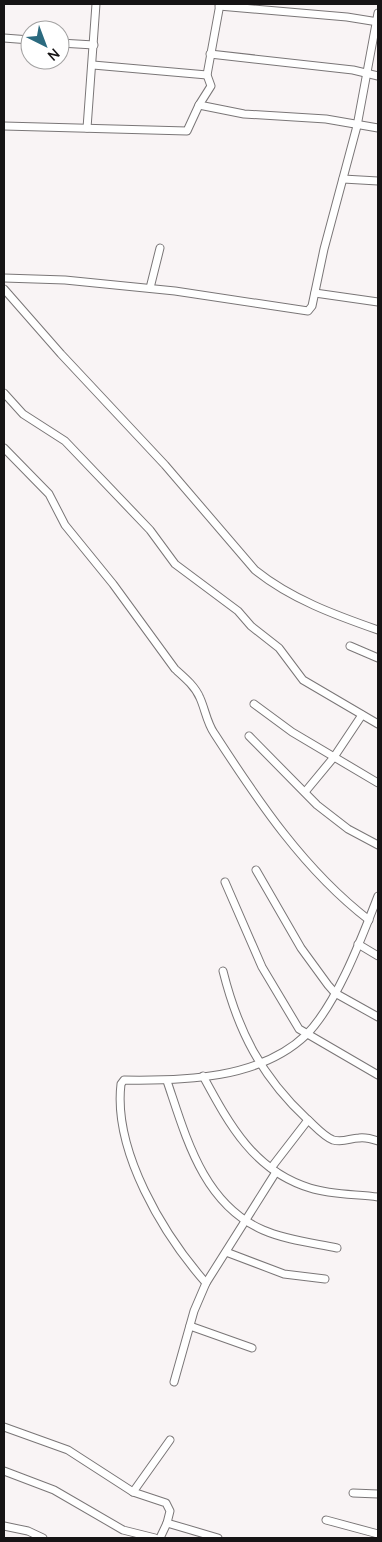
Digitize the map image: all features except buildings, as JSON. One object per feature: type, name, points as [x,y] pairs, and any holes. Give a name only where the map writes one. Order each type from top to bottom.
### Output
[{"type":"street","points":[[86,128],[93,65],[96,4]]},
{"type":"street","points":[[4,126],[182,133],[187,131],[191,126],[199,105],[211,86],[207,75],[220,5],[348,16],[377,22]]},
{"type":"street","points":[[4,278],[65,280],[150,288],[305,312],[311,309],[357,126],[378,13]]},
{"type":"street","points":[[4,38],[20,39]]},
{"type":"street","points":[[70,44],[94,45]]},
{"type":"street","points":[[210,54],[367,73],[378,76]]},
{"type":"street","points":[[93,65],[207,75]]},
{"type":"street","points":[[199,105],[244,114],[326,119],[357,126],[378,128]]},
{"type":"street","points":[[343,179],[378,181]]},
{"type":"street","points":[[150,288],[160,248]]},
{"type":"street","points":[[4,289],[61,354],[165,465],[255,570],[294,596],[324,610],[378,630]]},
{"type":"street","points":[[315,293],[378,302]]},
{"type":"street","points":[[359,300],[378,295]]},
{"type":"street","points":[[4,393],[22,414],[65,441],[150,530],[171,560],[227,602],[251,626],[278,648],[303,680],[378,724]]},
{"type":"street","points":[[4,448],[49,494],[65,525],[113,584],[175,669],[187,680],[199,696],[212,730],[262,805],[318,875],[345,902],[369,920]]},
{"type":"street","points":[[350,646],[378,658]]},
{"type":"street","points":[[254,704],[292,732],[378,783]]},
{"type":"street","points":[[305,792],[334,757],[362,715]]},
{"type":"street","points":[[249,736],[332,817],[378,845]]},
{"type":"street","points":[[256,870],[301,948],[336,993],[378,1017]]},
{"type":"street","points":[[225,882],[262,967],[299,1029],[378,1075]]},
{"type":"street","points":[[206,1283],[181,1254],[153,1206],[133,1162],[122,1128],[119,1100],[122,1082],[167,1081],[203,1076],[260,1064],[270,1060],[306,1034],[336,993],[378,896]]},
{"type":"street","points":[[358,944],[378,956]]},
{"type":"street","points":[[223,971],[238,1023],[260,1064],[284,1094],[325,1135],[335,1140],[345,1141],[358,1138],[378,1141]]},
{"type":"street","points":[[203,1076],[238,1138],[273,1170],[292,1182],[312,1189],[378,1197]]},
{"type":"street","points":[[167,1081],[198,1165],[204,1177],[230,1208],[262,1230],[280,1236],[337,1248]]},
{"type":"street","points":[[174,1382],[190,1326],[206,1283],[247,1221],[273,1170],[308,1120]]},
{"type":"street","points":[[226,1252],[284,1274],[325,1279]]},
{"type":"street","points":[[190,1326],[252,1348]]},
{"type":"street","points":[[4,1426],[68,1450],[133,1492],[166,1503],[170,1511],[168,1522],[160,1538]]},
{"type":"street","points":[[133,1492],[170,1440]]},
{"type":"street","points":[[4,1471],[49,1488],[123,1530],[155,1538]]},
{"type":"street","points":[[353,1493],[378,1494]]},
{"type":"street","points":[[326,1520],[378,1534]]},
{"type":"street","points":[[168,1522],[218,1538]]},
{"type":"street","points":[[4,1526],[28,1531],[44,1538]]}]
